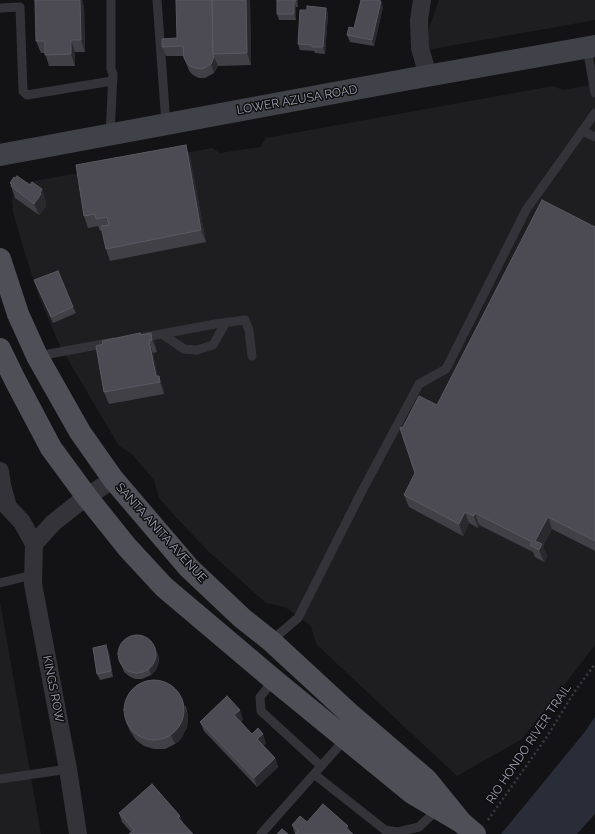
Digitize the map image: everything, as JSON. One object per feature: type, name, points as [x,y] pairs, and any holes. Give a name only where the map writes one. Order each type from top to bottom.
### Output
[{"type":"main road","name":"LOWER AZUSA ROAD","points":[[0,155],[591,47]]},
{"type":"main road","name":"SANTA ANITA AVENUE","points":[[0,259],[18,314],[37,356],[80,432],[113,479],[189,568],[242,618],[271,641],[348,713],[354,731]]},
{"type":"main road","name":"SANTA ANITA AVENUE","points":[[0,349],[52,448],[87,497],[127,547],[164,587],[274,680],[354,731],[412,793],[442,806],[474,826]]},
{"type":"main road","points":[[189,608],[208,612],[226,622],[247,640],[271,641]]},
{"type":"street","points":[[422,0],[419,20],[420,48],[428,76]]},
{"type":"street","points":[[0,471],[8,507],[22,522],[34,544],[54,523],[113,479]]},
{"type":"street","name":"KINGS ROW","points":[[34,544],[33,584],[68,768],[78,834]]},
{"type":"lane","points":[[110,134],[112,81],[111,0]]},
{"type":"lane","points":[[157,0],[166,124]]},
{"type":"lane","points":[[0,8],[20,7],[22,91],[27,95],[112,81]]},
{"type":"lane","points":[[591,47],[595,93]]},
{"type":"lane","points":[[271,641],[298,618],[361,493],[419,384],[446,369],[526,210],[595,113]]},
{"type":"lane","points":[[582,131],[595,137]]},
{"type":"lane","points":[[37,356],[226,322],[245,320],[249,330],[252,356]]},
{"type":"lane","points":[[162,334],[184,348],[197,350],[213,345],[226,322]]},
{"type":"lane","points":[[0,583],[33,575]]},
{"type":"lane","points":[[274,680],[260,697],[261,711],[321,766]]},
{"type":"lane","points":[[261,834],[354,731]]},
{"type":"lane","points":[[0,779],[68,768]]},
{"type":"lane","points":[[314,774],[385,830],[398,832],[419,827],[442,806]]},
{"type":"path","name":"RIO HONDO RIVER TRAIL","points":[[474,826],[546,738],[575,691],[595,664]]},
{"type":"shaded area","points":[[439,0],[595,0],[595,20],[421,51]]},
{"type":"shaded area","points":[[595,84],[595,645],[522,739],[457,776],[316,644],[311,626],[285,607],[266,603],[208,551],[159,498],[154,480],[132,454],[119,446],[60,346],[39,297],[13,212],[12,199],[24,183],[212,148],[220,153],[260,147],[266,138],[553,86],[563,90]]},
{"type":"shaded area","points":[[0,602],[41,834],[0,834]]},
{"type":"shaded area","points":[[595,717],[595,814],[577,834],[501,834],[584,733]]},
{"type":"building","points":[[35,0],[80,0],[81,40],[71,40],[71,54],[45,55],[45,41],[36,41]]},
{"type":"building","points":[[176,0],[212,0],[214,57],[211,64],[202,69],[190,66],[187,63],[184,58],[183,46],[162,47],[162,39],[177,38]]},
{"type":"building","points":[[212,0],[246,0],[247,53],[213,54]]},
{"type":"building","points":[[277,0],[296,0],[294,1],[294,14],[277,14]]},
{"type":"building","points":[[361,0],[381,1],[372,40],[347,35],[349,27],[354,28]]},
{"type":"building","points":[[307,6],[326,8],[323,47],[312,47],[312,45],[298,44],[300,10],[307,10]]},
{"type":"building","points":[[186,145],[201,230],[106,249],[101,226],[109,225],[107,217],[96,219],[95,214],[84,216],[76,165]]},
{"type":"building","points":[[17,176],[30,185],[32,182],[42,189],[41,194],[34,204],[11,186],[12,184],[10,183],[14,177],[16,178]]},
{"type":"building","points":[[542,200],[595,227],[595,541],[548,517],[535,541],[542,544],[539,550],[530,545],[532,542],[475,513],[474,516],[465,512],[459,524],[404,495],[415,473],[400,428],[403,427],[419,396],[437,405]]},
{"type":"building","points":[[58,271],[73,307],[51,317],[34,280]]},
{"type":"building","points":[[140,333],[141,335],[151,333],[152,340],[149,341],[156,376],[159,376],[160,382],[104,392],[96,346],[103,344],[102,341]]},
{"type":"building","points":[[133,635],[141,635],[148,638],[153,643],[156,654],[153,665],[148,670],[141,673],[133,673],[126,670],[121,665],[118,658],[118,650],[121,643],[126,638]]},
{"type":"building","points":[[106,645],[111,671],[97,674],[93,648]]},
{"type":"building","points":[[148,680],[160,680],[171,685],[179,693],[184,704],[182,722],[171,735],[160,740],[148,740],[137,735],[129,727],[124,716],[124,704],[129,693],[137,685]]},
{"type":"building","points":[[227,696],[240,710],[234,715],[252,734],[258,728],[263,734],[257,739],[275,758],[254,778],[200,722]]},
{"type":"building","points":[[152,784],[180,816],[178,818],[193,834],[129,834],[134,830],[119,813]]},
{"type":"building","points":[[323,804],[348,826],[346,828],[353,834],[295,834],[298,831],[292,825],[300,816],[307,822]]},
{"type":"building","points":[[282,829],[288,834],[277,834]]}]
